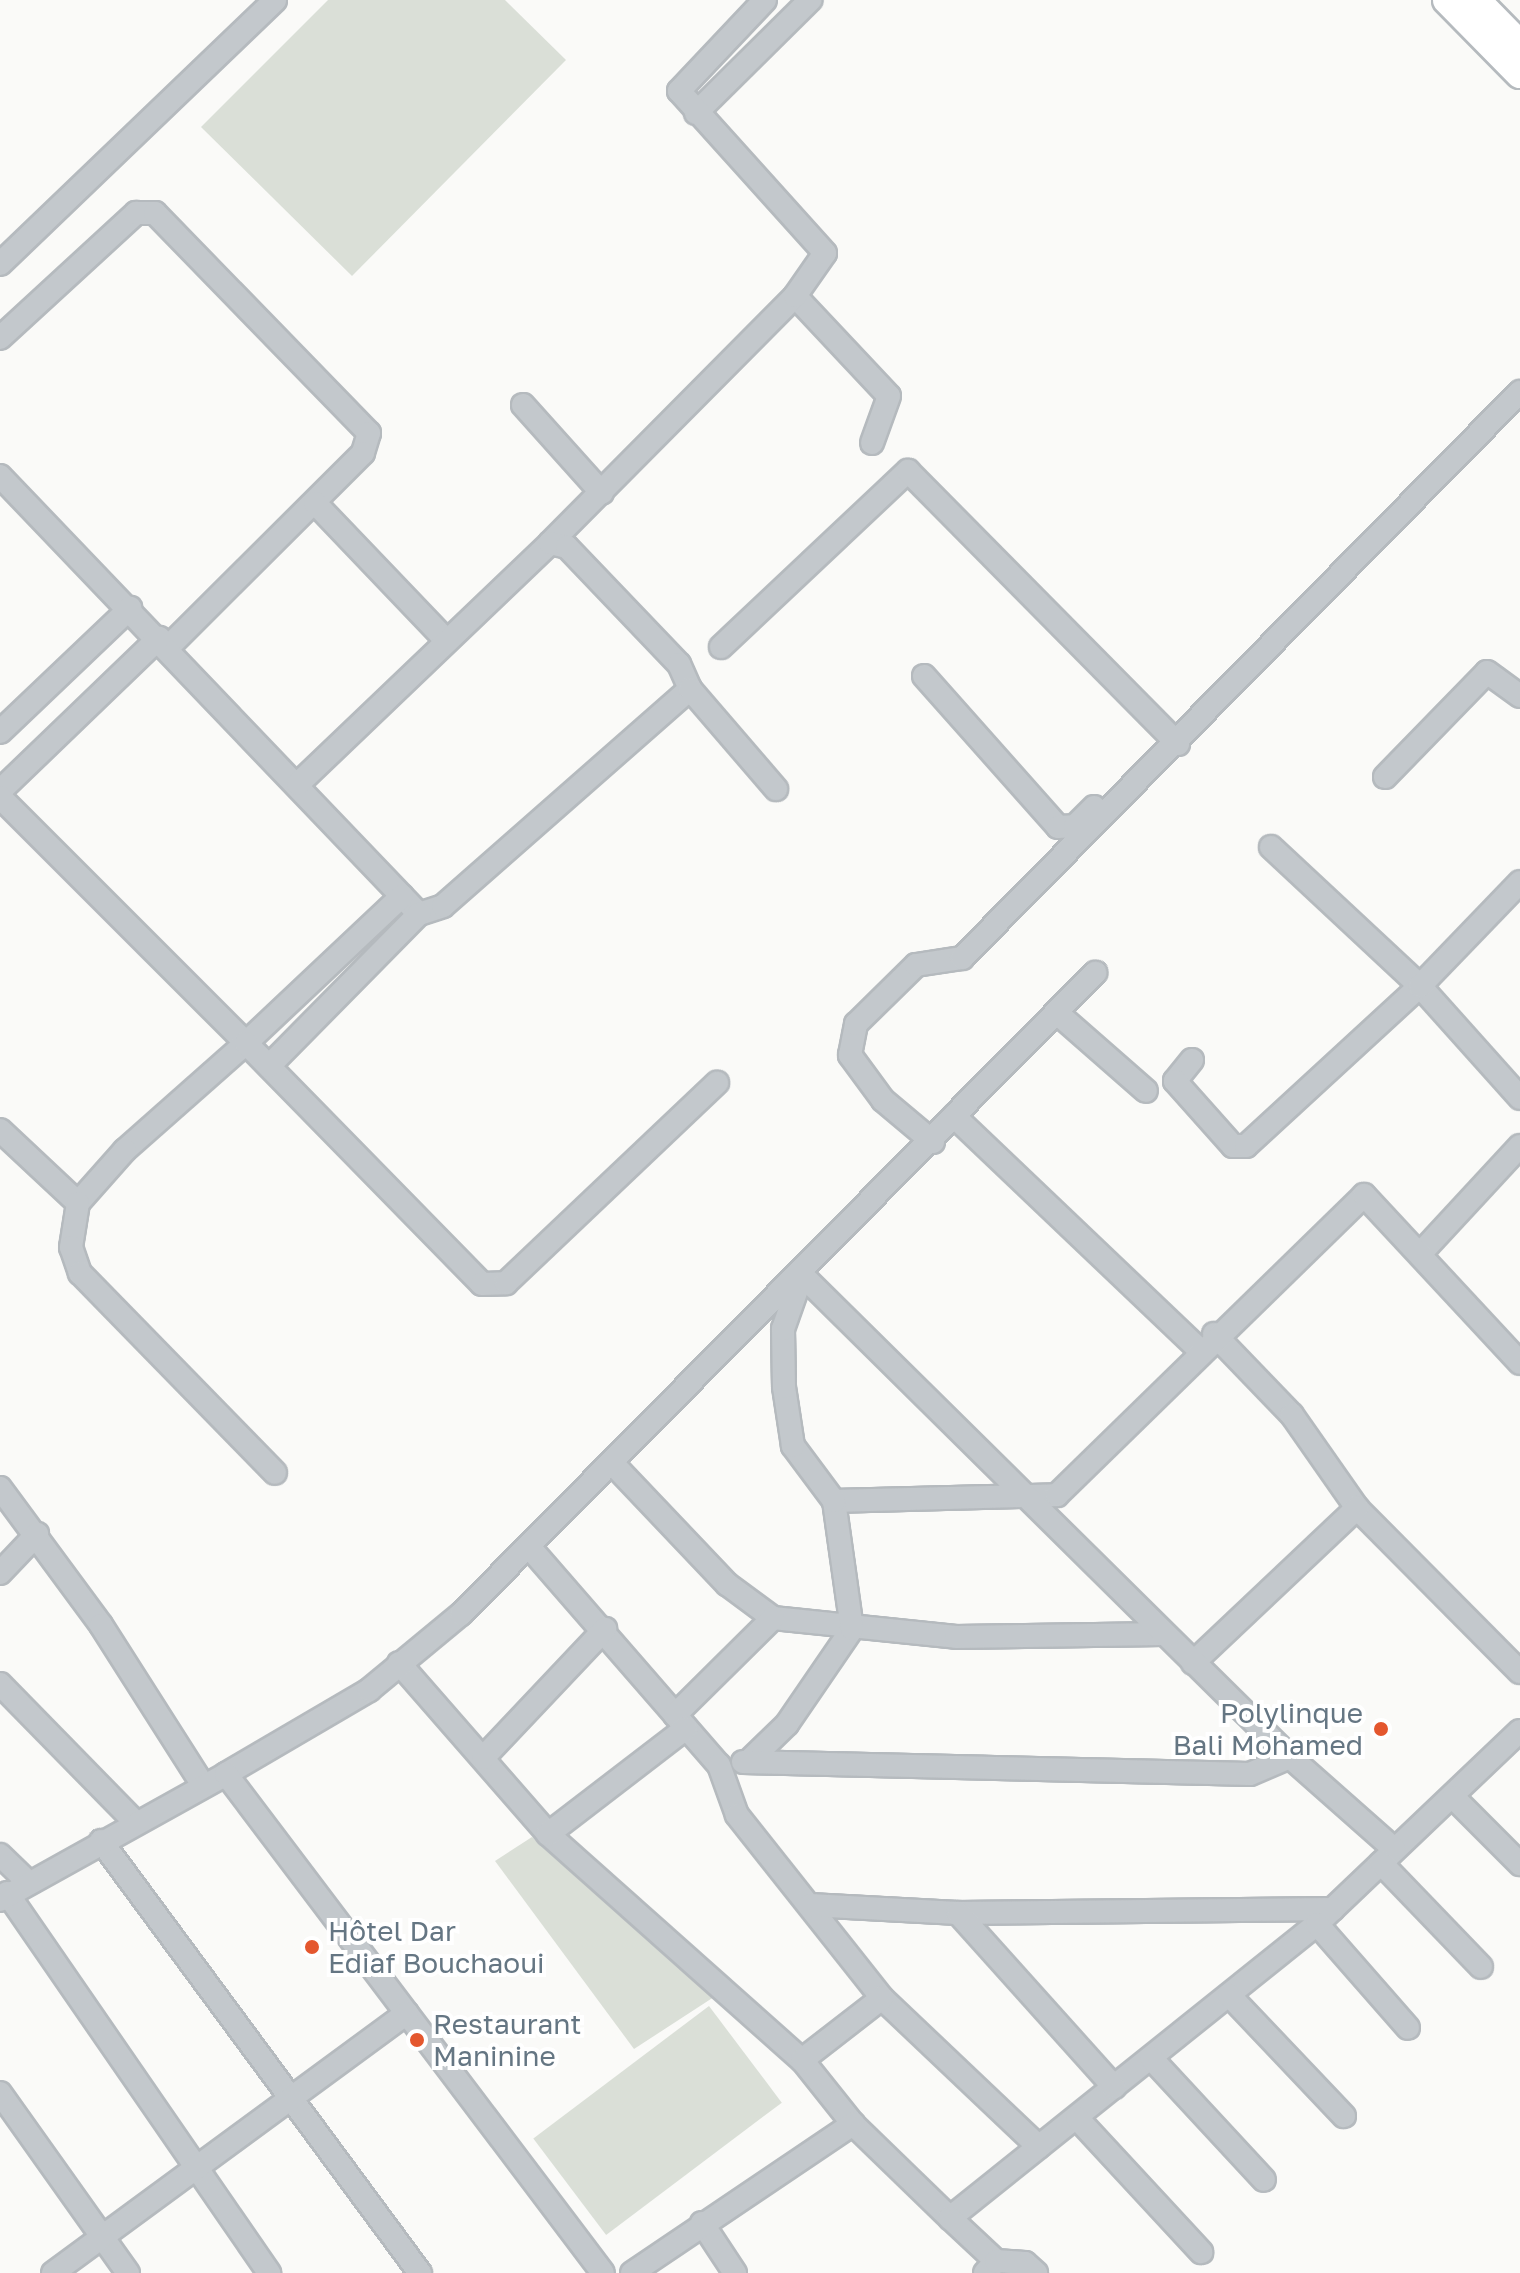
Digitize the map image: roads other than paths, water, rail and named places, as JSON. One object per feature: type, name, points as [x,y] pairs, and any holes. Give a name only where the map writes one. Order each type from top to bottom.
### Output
[{"type":"main road","points":[[1447,0],[1520,74]]},
{"type":"main road","points":[[1476,0],[1520,45]]},
{"type":"street","points":[[0,264],[275,0]]},
{"type":"street","points":[[298,784],[602,493],[795,296],[825,253],[679,91],[765,0]]},
{"type":"street","points":[[696,113],[810,0]]},
{"type":"street","points":[[0,338],[136,213],[155,213],[369,433],[363,453],[315,503],[0,791]]},
{"type":"street","points":[[795,296],[889,396],[872,443]]},
{"type":"street","points":[[933,1142],[883,1100],[850,1055],[856,1024],[916,965],[962,958],[1172,740],[1520,392]]},
{"type":"street","points":[[523,405],[602,493]]},
{"type":"street","points":[[721,647],[908,471],[1172,740]]},
{"type":"street","points":[[0,476],[163,642],[419,914]]},
{"type":"street","points":[[315,503],[447,641]]},
{"type":"street","points":[[550,543],[567,547],[679,664],[690,689],[776,789]]},
{"type":"street","points":[[0,732],[130,608]]},
{"type":"street","points":[[1385,777],[1487,672],[1520,696]]},
{"type":"street","points":[[924,676],[1064,829],[1172,740]]},
{"type":"street","points":[[269,1066],[419,914],[443,906],[690,689]]},
{"type":"street","points":[[0,797],[492,1289],[717,1083]]},
{"type":"street","points":[[1271,847],[1420,986],[1520,1098]]},
{"type":"street","points":[[1192,1060],[1174,1078],[1240,1148],[1420,986],[1520,882]]},
{"type":"street","points":[[275,1473],[80,1273],[71,1247],[78,1203],[125,1150],[246,1043],[402,896]]},
{"type":"street","points":[[269,2273],[4,1896],[226,1774],[369,1690],[531,1549],[933,1142],[954,1116],[1095,973]]},
{"type":"street","points":[[1057,1013],[1146,1091]]},
{"type":"street","points":[[954,1116],[1292,1415],[1357,1508],[1520,1672]]},
{"type":"street","points":[[0,1130],[78,1203]]},
{"type":"street","points":[[1420,1254],[1520,1146]]},
{"type":"street","points":[[834,1501],[1026,1501],[1057,1495],[1206,1342],[1364,1195],[1520,1363]]},
{"type":"street","points":[[749,1761],[787,1724],[852,1629],[834,1501],[793,1446],[784,1387],[783,1329],[802,1275]]},
{"type":"street","points":[[802,1275],[1026,1501],[1388,1856],[1481,1967]]},
{"type":"street","points":[[613,1464],[727,1584],[773,1618],[852,1629],[956,1637],[1163,1634]]},
{"type":"street","points":[[0,1488],[37,1534],[203,1785]]},
{"type":"street","points":[[1193,1663],[1357,1508]]},
{"type":"street","points":[[0,1573],[37,1534]]},
{"type":"street","points":[[531,1549],[605,1629],[719,1765],[737,1815],[882,1998],[1039,2147]]},
{"type":"street","points":[[548,1834],[680,1722],[773,1618]]},
{"type":"street","points":[[483,1758],[605,1629]]},
{"type":"street","points":[[399,1663],[548,1834],[802,2060],[853,2124],[950,2218],[990,2267],[1025,2263],[1036,2273]]},
{"type":"street","points":[[0,1684],[136,1823]]},
{"type":"street","points":[[950,2218],[1325,1916],[1520,1731]]},
{"type":"street","points":[[719,1765],[749,1761],[1250,1774],[1290,1757]]},
{"type":"street","points":[[226,1774],[603,2273]]},
{"type":"street","points":[[1453,1797],[1520,1864]]},
{"type":"street","points":[[101,1841],[420,2273]]},
{"type":"street","points":[[0,1855],[27,1881]]},
{"type":"street","points":[[810,1905],[958,1913],[1325,1916]]},
{"type":"street","points":[[958,1913],[1114,2087]]},
{"type":"street","points":[[1325,1916],[1408,2028]]},
{"type":"street","points":[[1229,1995],[1344,2116]]},
{"type":"street","points":[[802,2060],[882,1998]]},
{"type":"street","points":[[53,2273],[407,2013]]},
{"type":"street","points":[[1151,2058],[1264,2180]]},
{"type":"street","points":[[0,2093],[128,2273]]},
{"type":"street","points":[[1077,2118],[1201,2252]]},
{"type":"street","points":[[632,2273],[853,2124]]},
{"type":"street","points":[[702,2223],[735,2273]]},
{"type":"place","name":"Polylinque Bali Mohamed","points":[[1381,1729]]},
{"type":"place","name":"Hôtel Dar Ediaf Bouchaoui","points":[[312,1947]]},
{"type":"place","name":"Restaurant Maninine","points":[[417,2040]]}]
